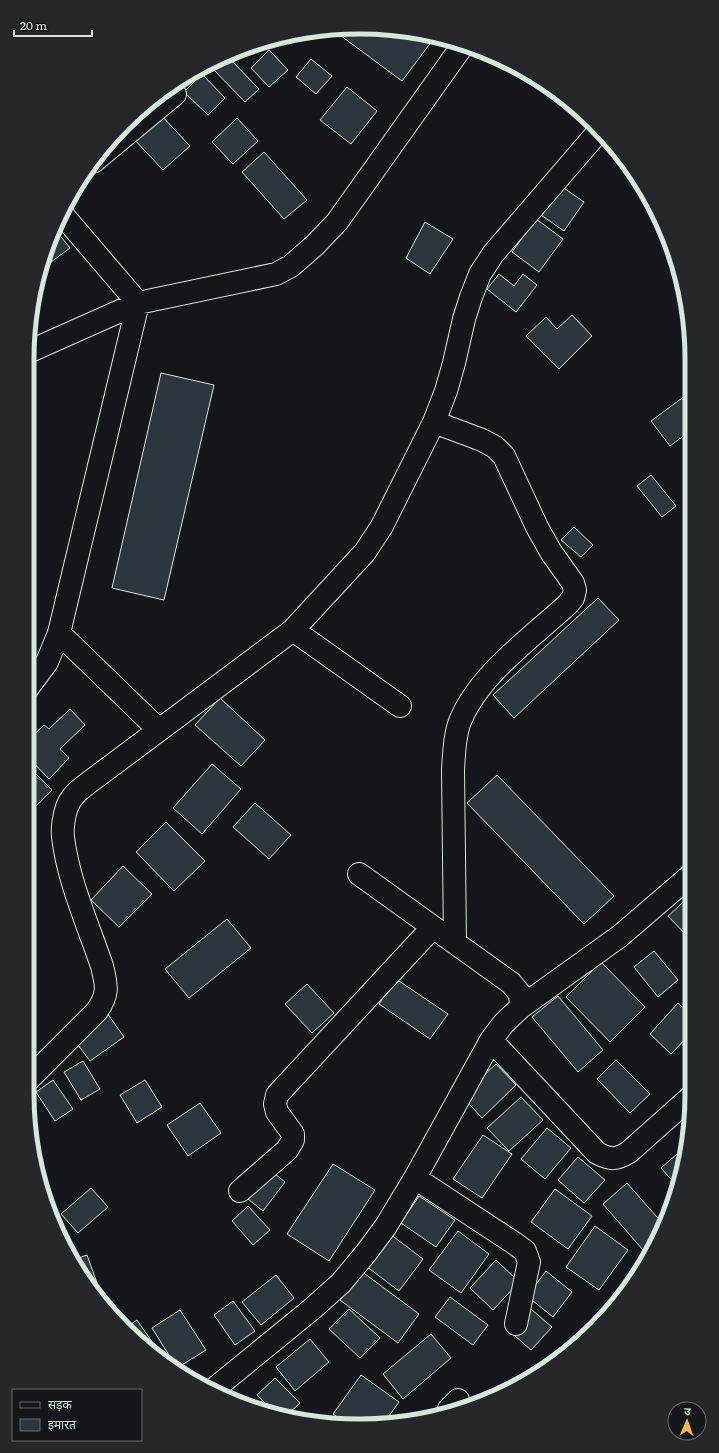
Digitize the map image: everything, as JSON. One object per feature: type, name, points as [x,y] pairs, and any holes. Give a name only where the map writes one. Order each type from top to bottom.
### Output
[{"type":"street","points":[[34,349],[138,304],[184,293],[255,280],[276,274],[291,266],[315,245],[337,222],[460,50]]},
{"type":"street","points":[[117,143],[175,94]]},
{"type":"street","points":[[34,1074],[96,1012],[103,1002],[107,991],[102,966],[72,878],[63,836],[63,824],[67,807],[74,795],[293,630],[365,552],[378,533],[434,422],[446,391],[464,319],[480,274],[493,254],[595,135]]},
{"type":"street","points":[[66,219],[138,304]]},
{"type":"street","points":[[34,680],[47,662],[59,633],[138,304]]},
{"type":"street","points":[[434,422],[482,440],[495,447],[504,456],[550,552],[573,584],[575,590],[573,598],[567,605],[487,679],[469,705],[459,725],[453,770],[455,943]]},
{"type":"street","points":[[293,630],[400,706]]},
{"type":"street","points":[[59,633],[159,730]]},
{"type":"street","points":[[359,874],[511,983],[520,994],[521,1008]]},
{"type":"street","points":[[218,1386],[312,1309],[341,1283],[366,1253],[386,1226],[415,1178],[491,1040],[504,1023],[521,1008],[620,936],[685,880]]},
{"type":"street","points":[[240,1191],[287,1150],[293,1140],[293,1134],[277,1112],[275,1104],[277,1095],[433,927]]},
{"type":"street","points":[[491,1040],[597,1153],[607,1158],[618,1159],[630,1152],[685,1103]]},
{"type":"street","points":[[415,1178],[525,1251],[529,1262],[516,1324]]},
{"type":"building","points":[[340,35],[381,35],[431,42],[402,81]]},
{"type":"building","points":[[269,50],[288,70],[269,87],[251,68]]},
{"type":"building","points":[[311,59],[332,76],[316,94],[296,77]]},
{"type":"building","points":[[232,61],[259,89],[245,102],[214,70]]},
{"type":"building","points":[[203,75],[225,98],[208,115],[184,92]]},
{"type":"building","points":[[347,87],[377,111],[351,144],[320,120]]},
{"type":"building","points":[[159,113],[190,146],[163,170],[132,137]]},
{"type":"building","points":[[237,118],[258,141],[233,164],[212,142]]},
{"type":"building","points":[[264,152],[307,200],[284,219],[242,172]]},
{"type":"building","points":[[558,184],[584,202],[564,231],[538,213]]},
{"type":"building","points":[[536,219],[563,239],[539,272],[512,252]]},
{"type":"building","points":[[425,222],[453,239],[430,274],[406,258]]},
{"type":"building","points":[[59,235],[70,248],[51,262],[50,260]]},
{"type":"building","points":[[499,274],[514,286],[523,274],[537,285],[516,312],[487,289]]},
{"type":"building","points":[[572,315],[592,336],[559,369],[526,336],[546,317],[557,329]]},
{"type":"building","points":[[161,373],[214,385],[164,600],[112,588]]},
{"type":"building","points":[[685,396],[685,435],[670,446],[651,421]]},
{"type":"building","points":[[651,475],[676,506],[662,517],[637,486]]},
{"type":"building","points":[[574,527],[593,545],[581,557],[561,540]]},
{"type":"building","points":[[598,598],[619,620],[514,718],[493,695]]},
{"type":"building","points":[[220,698],[265,740],[241,766],[195,725]]},
{"type":"building","points":[[70,709],[85,725],[60,749],[69,758],[49,779],[34,763],[34,734],[44,725],[49,729]]},
{"type":"building","points":[[212,764],[241,789],[202,834],[173,808]]},
{"type":"building","points":[[34,772],[52,790],[34,808]]},
{"type":"building","points":[[497,775],[614,896],[584,924],[467,803]]},
{"type":"building","points":[[255,803],[291,835],[269,859],[233,827]]},
{"type":"building","points":[[166,822],[205,861],[174,891],[136,852]]},
{"type":"building","points":[[123,866],[152,894],[119,927],[91,900]]},
{"type":"building","points":[[685,900],[685,934],[668,916]]},
{"type":"building","points":[[227,919],[251,948],[189,998],[165,969]]},
{"type":"building","points":[[654,951],[678,980],[658,997],[634,967]]},
{"type":"building","points":[[601,962],[645,1007],[610,1042],[566,997]]},
{"type":"building","points":[[396,979],[448,1014],[430,1039],[379,1004]]},
{"type":"building","points":[[307,984],[334,1013],[312,1033],[285,1004]]},
{"type":"building","points":[[558,996],[603,1050],[578,1072],[532,1017]]},
{"type":"building","points":[[678,1003],[685,1010],[685,1039],[671,1054],[650,1034]]},
{"type":"building","points":[[107,1013],[124,1037],[90,1061],[72,1037]]},
{"type":"building","points":[[616,1060],[650,1094],[630,1113],[597,1079]]},
{"type":"building","points":[[83,1061],[100,1089],[81,1100],[64,1072]]},
{"type":"building","points":[[496,1064],[516,1085],[482,1118],[462,1096]]},
{"type":"building","points":[[53,1080],[73,1109],[55,1121],[36,1092]]},
{"type":"building","points":[[145,1080],[162,1107],[137,1123],[120,1095]]},
{"type":"building","points":[[521,1097],[543,1120],[509,1151],[487,1128]]},
{"type":"building","points":[[200,1103],[221,1133],[188,1156],[167,1125]]},
{"type":"building","points":[[547,1128],[571,1148],[545,1179],[521,1159]]},
{"type":"building","points":[[483,1135],[512,1154],[482,1198],[453,1179]]},
{"type":"building","points":[[680,1152],[673,1181],[661,1168]]},
{"type":"building","points":[[578,1157],[605,1180],[584,1203],[558,1180]]},
{"type":"building","points":[[333,1164],[375,1190],[329,1261],[287,1234]]},
{"type":"building","points":[[270,1170],[285,1182],[263,1211],[248,1199]]},
{"type":"building","points":[[627,1183],[659,1220],[643,1250],[603,1204]]},
{"type":"building","points":[[91,1188],[108,1207],[78,1233],[61,1214]]},
{"type":"building","points":[[555,1189],[592,1216],[568,1249],[531,1222]]},
{"type":"building","points":[[419,1196],[455,1220],[436,1247],[401,1223]]},
{"type":"building","points":[[248,1206],[270,1230],[253,1245],[232,1221]]},
{"type":"building","points":[[595,1226],[628,1250],[599,1290],[566,1267]]},
{"type":"building","points":[[458,1231],[489,1254],[461,1293],[429,1270]]},
{"type":"building","points":[[390,1234],[423,1259],[399,1291],[366,1266]]},
{"type":"building","points":[[87,1255],[99,1289],[89,1274],[79,1258]]},
{"type":"building","points":[[496,1260],[519,1282],[493,1310],[470,1288]]},
{"type":"building","points":[[361,1271],[419,1314],[398,1343],[340,1300]]},
{"type":"building","points":[[546,1271],[572,1292],[553,1317],[527,1296]]},
{"type":"building","points":[[276,1275],[294,1298],[261,1325],[242,1302]]},
{"type":"building","points":[[450,1297],[488,1325],[473,1345],[435,1317]]},
{"type":"building","points":[[233,1301],[255,1331],[235,1345],[214,1315]]},
{"type":"building","points":[[525,1304],[552,1327],[531,1350],[505,1327]]},
{"type":"building","points":[[349,1309],[380,1338],[360,1358],[329,1329]]},
{"type":"building","points":[[180,1310],[206,1350],[181,1365],[171,1359],[152,1328]]},
{"type":"building","points":[[137,1320],[156,1348],[145,1338],[130,1325]]},
{"type":"building","points":[[431,1334],[451,1358],[403,1399],[383,1374]]},
{"type":"building","points":[[310,1339],[329,1362],[295,1391],[276,1367]]},
{"type":"building","points":[[361,1375],[399,1402],[388,1417],[360,1419],[339,1418],[333,1414]]},
{"type":"building","points":[[275,1378],[300,1403],[291,1412],[268,1406],[257,1395]]}]
